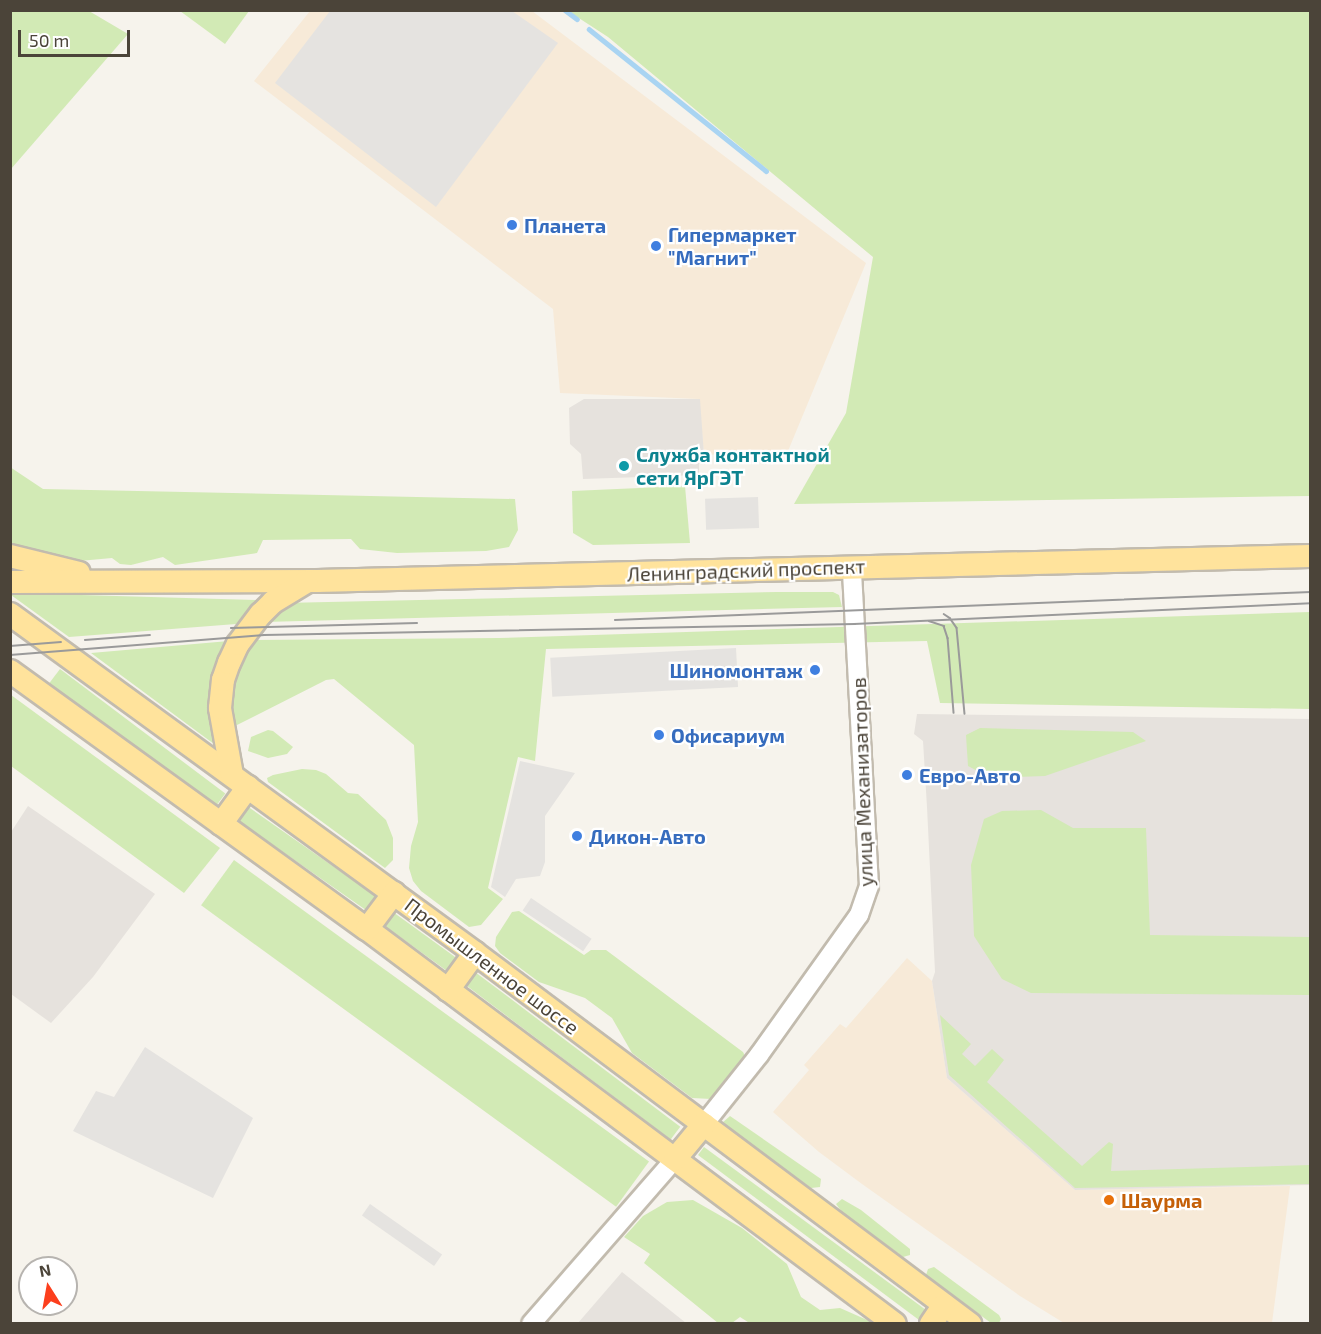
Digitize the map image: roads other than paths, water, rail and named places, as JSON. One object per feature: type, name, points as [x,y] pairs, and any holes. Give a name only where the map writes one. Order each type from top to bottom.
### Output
[{"type":"main road","name":"Ленинградский проспект","points":[[10,556],[70,572],[182,582]]},
{"type":"main road","name":"Ленинградский проспект","points":[[10,582],[308,581],[1311,556]]},
{"type":"main road","points":[[221,824],[240,781],[220,708],[223,680],[228,663],[238,644],[261,614],[273,602],[308,581]]},
{"type":"main road","name":"Промышленное шоссе","points":[[10,614],[394,893],[970,1323]]},
{"type":"main road","points":[[10,671],[367,929],[895,1323]]},
{"type":"main road","points":[[367,929],[394,893]]},
{"type":"main road","points":[[448,990],[475,953]]},
{"type":"main road","points":[[675,1160],[704,1124]]},
{"type":"main road","points":[[931,1323],[945,1305]]},
{"type":"street","name":"улица Механизаторов","points":[[704,1124],[759,1055],[860,915],[869,886],[852,567]]},
{"type":"street","points":[[531,1323],[675,1160]]},
{"type":"waterway","points":[[565,10],[577,19]]},
{"type":"waterway","points":[[589,29],[766,171]]},
{"type":"tram line","points":[[615,620],[1310,592]]},
{"type":"tram line","points":[[10,655],[264,635],[855,624],[1310,603]]},
{"type":"tram line","points":[[944,614],[957,628],[965,714]]},
{"type":"tram line","points":[[929,621],[944,626],[948,638],[954,713]]},
{"type":"tram line","points":[[231,628],[417,623]]},
{"type":"tram line","points":[[85,640],[150,635]]},
{"type":"tram line","points":[[10,646],[61,642]]},
{"type":"place","name":"Планета","points":[[512,225]]},
{"type":"place","name":"Гипермаркет \"Магнит\"","points":[[656,246]]},
{"type":"place","name":"Служба контактной сети ЯрГЭТ","points":[[624,466]]},
{"type":"place","name":"Шиномонтаж","points":[[815,670]]},
{"type":"place","name":"Офисариум","points":[[659,735]]},
{"type":"place","name":"Евро-Авто","points":[[907,775]]},
{"type":"place","name":"Дикон-Авто","points":[[577,836]]},
{"type":"place","name":"Шаурма","points":[[1109,1200]]}]
